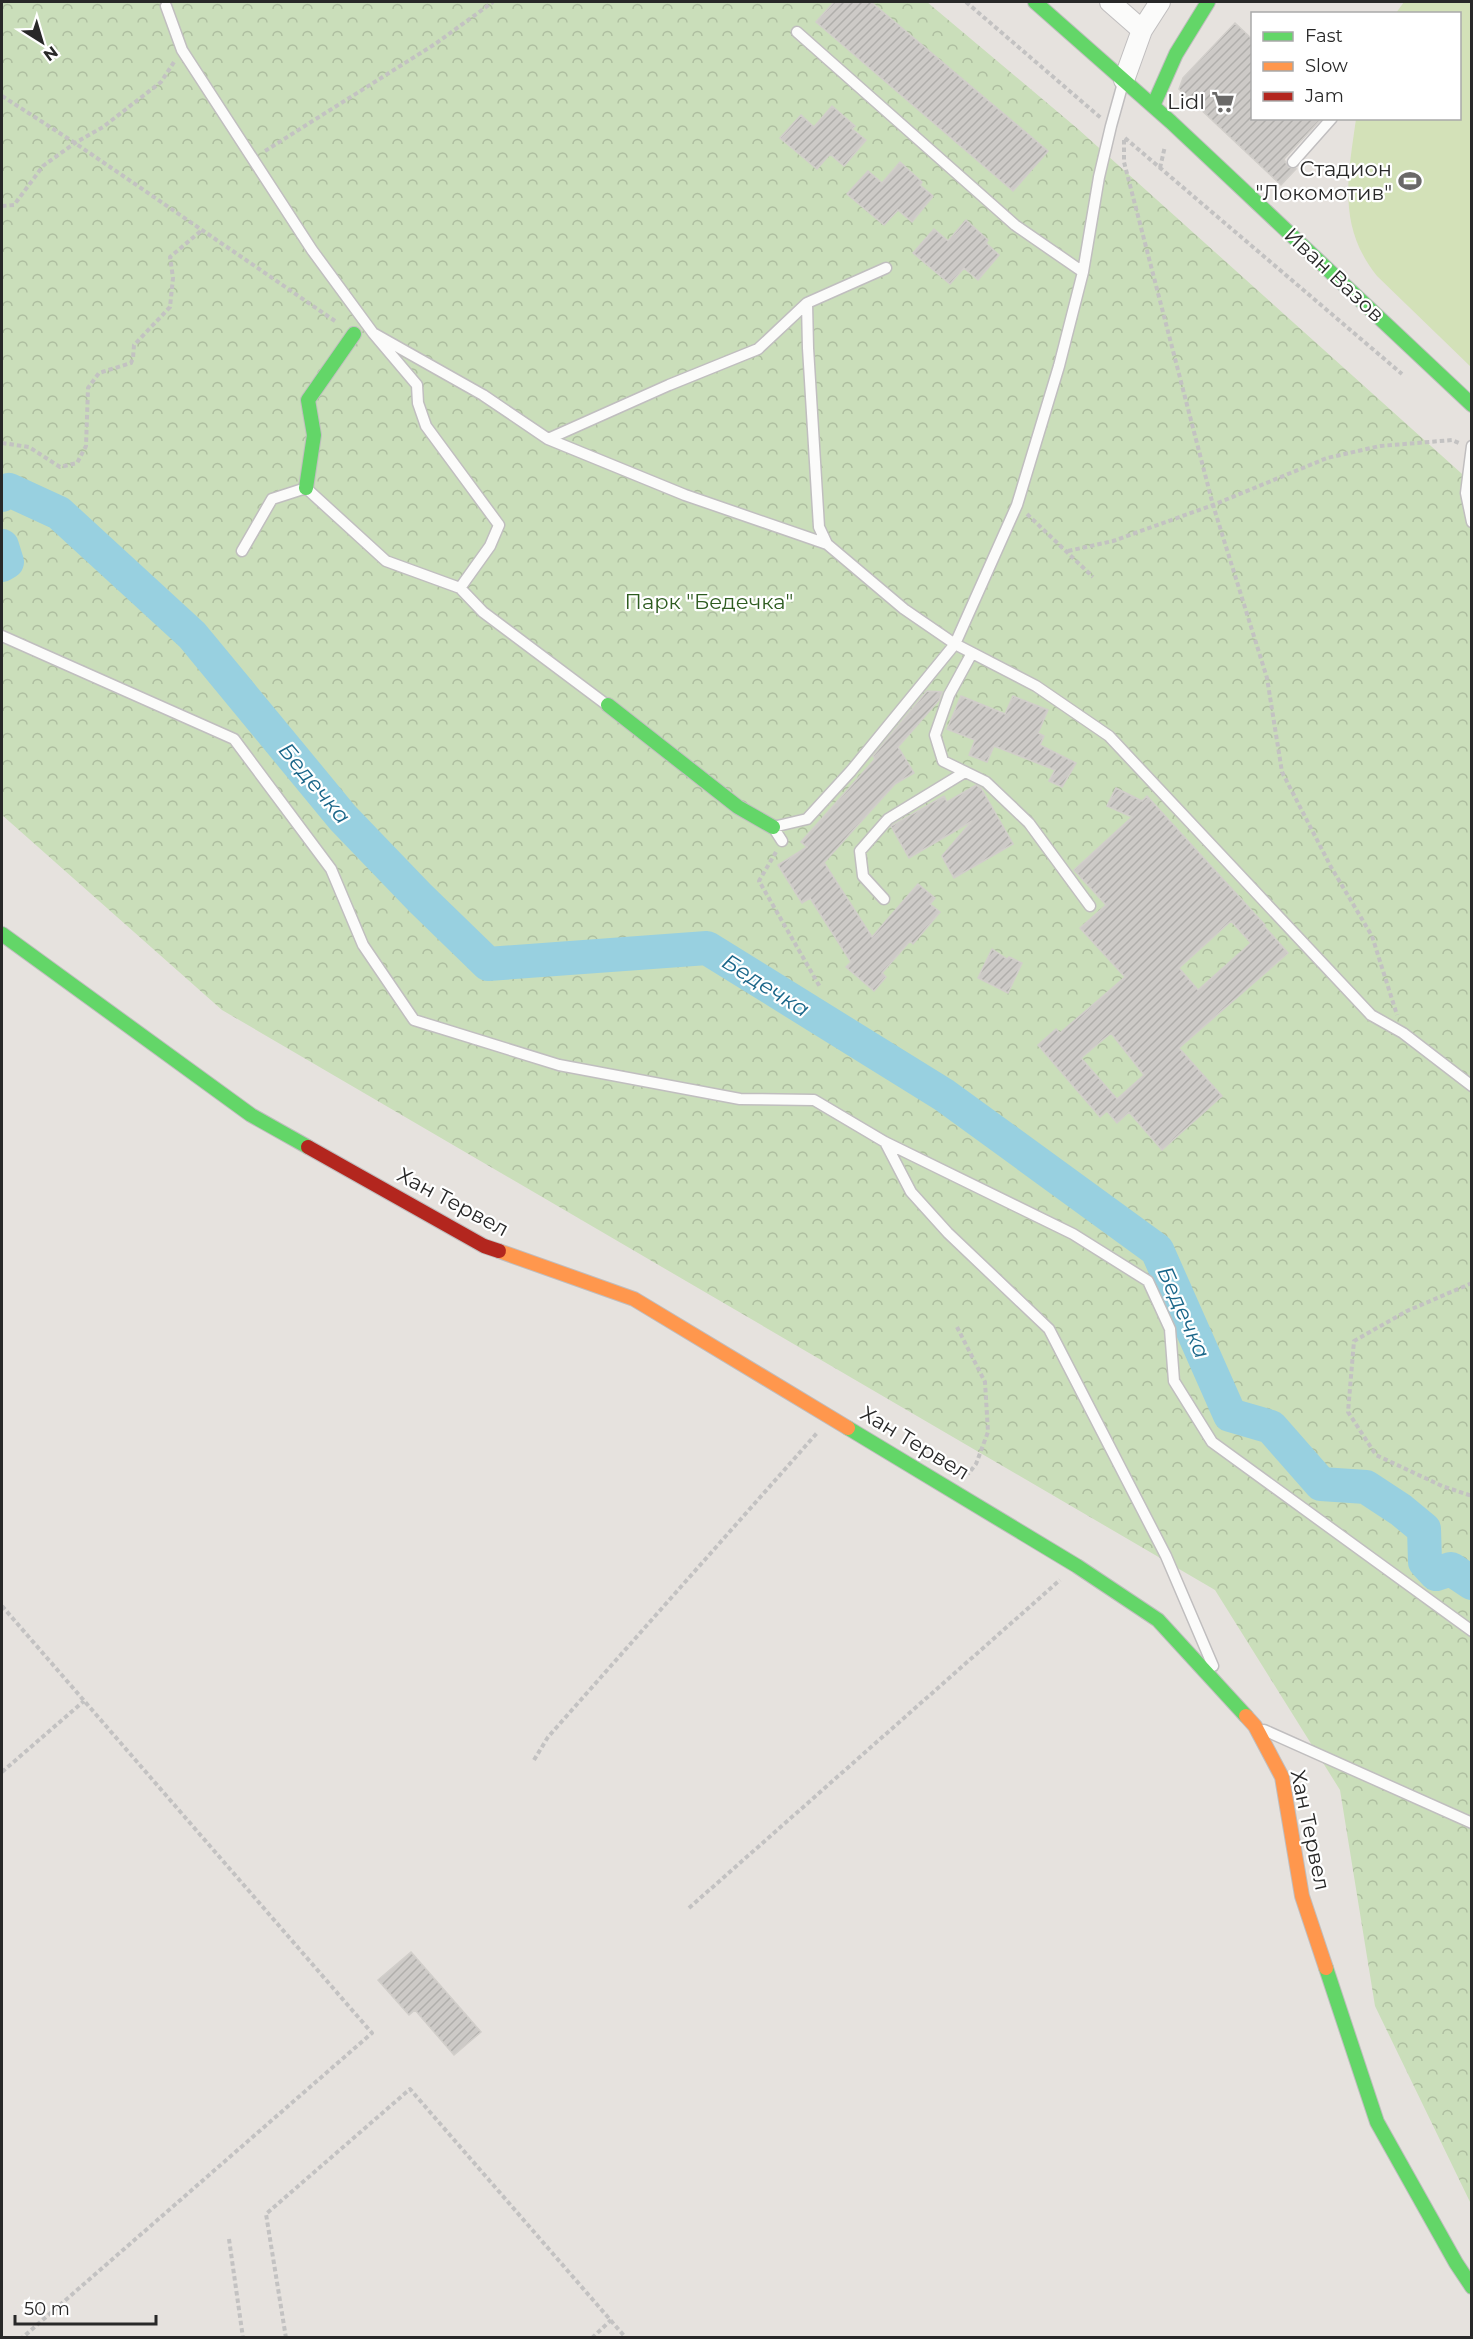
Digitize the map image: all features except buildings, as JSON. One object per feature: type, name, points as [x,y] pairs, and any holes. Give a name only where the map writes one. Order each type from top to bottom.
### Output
[{"type":"street","name":"Иван Вазов","points":[[1035,2],[1153,106],[1472,405]]},
{"type":"street","points":[[1110,2],[1142,30]]},
{"type":"street","points":[[1124,80],[1142,30],[1160,2]]},
{"type":"street","points":[[1153,106],[1176,54],[1208,2]]},
{"type":"street","points":[[306,488],[314,435],[308,400],[354,334]]},
{"type":"street","points":[[608,705],[738,807],[773,827]]},
{"type":"street","name":"Хан Тервел","points":[[2,934],[251,1116],[484,1246],[634,1299],[1077,1566],[1158,1620],[1255,1726],[1282,1777],[1302,1896],[1377,2122],[1472,2287]]},
{"type":"lane","points":[[166,6],[182,50],[312,250],[373,333],[417,385],[418,403],[426,426],[499,525],[490,546],[460,588]]},
{"type":"lane","points":[[797,32],[1015,225],[1083,272]]},
{"type":"lane","points":[[782,841],[773,827],[807,819],[851,771],[955,644],[1017,505],[1059,366],[1083,272],[1111,126],[1124,80]]},
{"type":"lane","points":[[1293,162],[1330,120]]},
{"type":"lane","points":[[548,440],[669,385],[758,349],[807,303],[886,267]]},
{"type":"lane","points":[[807,303],[819,527],[827,544]]},
{"type":"lane","points":[[373,333],[483,395],[548,440],[686,495],[827,544],[904,609],[955,644],[1036,686],[1109,736],[1371,1015],[1403,1033],[1472,1086]]},
{"type":"lane","points":[[1471,447],[1466,493],[1472,522]]},
{"type":"lane","points":[[242,551],[272,499],[306,488],[386,561],[460,588],[483,612],[608,705]]},
{"type":"lane","points":[[2,636],[234,739],[331,869],[363,945],[414,1020],[559,1065],[740,1099],[814,1100],[885,1142],[1074,1234],[1148,1281],[1170,1329],[1174,1381],[1212,1442],[1472,1631]]},
{"type":"lane","points":[[972,653],[949,695],[935,735],[943,761],[986,782],[1029,823],[1090,906]]},
{"type":"lane","points":[[884,899],[863,876],[860,851],[888,819],[965,772]]},
{"type":"lane","points":[[885,1142],[910,1192],[948,1233],[1049,1329],[1166,1556],[1224,1692]]},
{"type":"lane","points":[[1255,1726],[1472,1823]]},
{"type":"path","points":[[254,158],[435,44],[493,2]]},
{"type":"path","points":[[966,2],[1409,380]]},
{"type":"path","points":[[2,206],[14,205],[43,166],[75,143],[103,127],[161,82],[182,50]]},
{"type":"path","points":[[2,96],[75,143],[354,334]]},
{"type":"path","points":[[1124,138],[1124,162],[1213,505],[1267,678],[1282,772],[1331,867],[1372,936],[1403,1033]]},
{"type":"path","points":[[2,443],[29,447],[60,467],[77,463],[86,446],[88,388],[99,373],[131,363],[134,358],[134,345],[170,307],[173,278],[170,257],[202,230]]},
{"type":"path","points":[[1068,551],[1113,541],[1213,505],[1327,458],[1370,448],[1452,440],[1471,447]]},
{"type":"path","points":[[1017,505],[1094,577]]},
{"type":"path","points":[[782,841],[759,881],[820,987]]},
{"type":"path","points":[[1472,1282],[1407,1311],[1354,1341],[1348,1412],[1376,1455],[1442,1486],[1472,1496]]},
{"type":"path","points":[[955,1492],[976,1464],[988,1432],[985,1382],[957,1327]]},
{"type":"path","points":[[534,1760],[548,1737],[831,1417]]},
{"type":"path","points":[[689,1908],[1077,1566]]},
{"type":"path","points":[[2,1606],[372,2033],[22,2337]]},
{"type":"path","points":[[2,1772],[84,1701]]},
{"type":"path","points":[[286,2337],[266,2214],[411,2089],[626,2337]]},
{"type":"path","points":[[229,2239],[243,2337]]},
{"type":"path","points":[[592,2337],[611,2320]]},
{"type":"green space","name":"Парк \"Бедечка\"","points":[[2,2],[927,2],[1078,129],[1471,482],[1471,2204],[1375,2006],[1340,1790],[1215,1590],[222,1010],[2,815]]},
{"type":"green space","name":"Стадион \"Локомотив\"","points":[[1404,2],[1471,2],[1471,367],[1377,276],[1364,257],[1351,220],[1348,200],[1350,161],[1356,120],[1461,120],[1461,12],[1397,12]]},
{"type":"waterway","name":"Бедечка","points":[[2,495],[9,490],[59,513],[192,635],[343,818],[488,964],[707,948],[944,1095],[1157,1250],[1230,1415],[1271,1427],[1321,1484],[1366,1487],[1401,1510],[1424,1529],[1425,1562],[1436,1574],[1451,1569],[1472,1583]]},
{"type":"waterway","name":"Бедечка","points":[[2,546],[7,562],[2,565]]},
{"type":"traffic: fast","points":[[1035,2],[1171,122],[1472,405]]},
{"type":"traffic: fast","points":[[1153,106],[1176,54],[1208,2]]},
{"type":"traffic: fast","points":[[306,488],[314,435],[308,400],[354,334]]},
{"type":"traffic: fast","points":[[608,705],[738,807],[773,827]]},
{"type":"traffic: fast","points":[[2,934],[251,1115],[308,1147]]},
{"type":"traffic: fast","points":[[848,1428],[1077,1566],[1158,1620],[1246,1716]]},
{"type":"traffic: fast","points":[[1326,1968],[1377,2122],[1456,2263],[1472,2287]]},
{"type":"traffic: slow","points":[[499,1251],[634,1299],[848,1428]]},
{"type":"traffic: slow","points":[[1246,1716],[1255,1726],[1282,1777],[1302,1896],[1326,1968]]},
{"type":"traffic: jam","points":[[308,1147],[484,1246],[499,1251]]},
{"type":"place","name":"Lidl","points":[[1223,102]]},
{"type":"place","name":"Стадион \"Локомотив\"","points":[[1410,181]]}]
